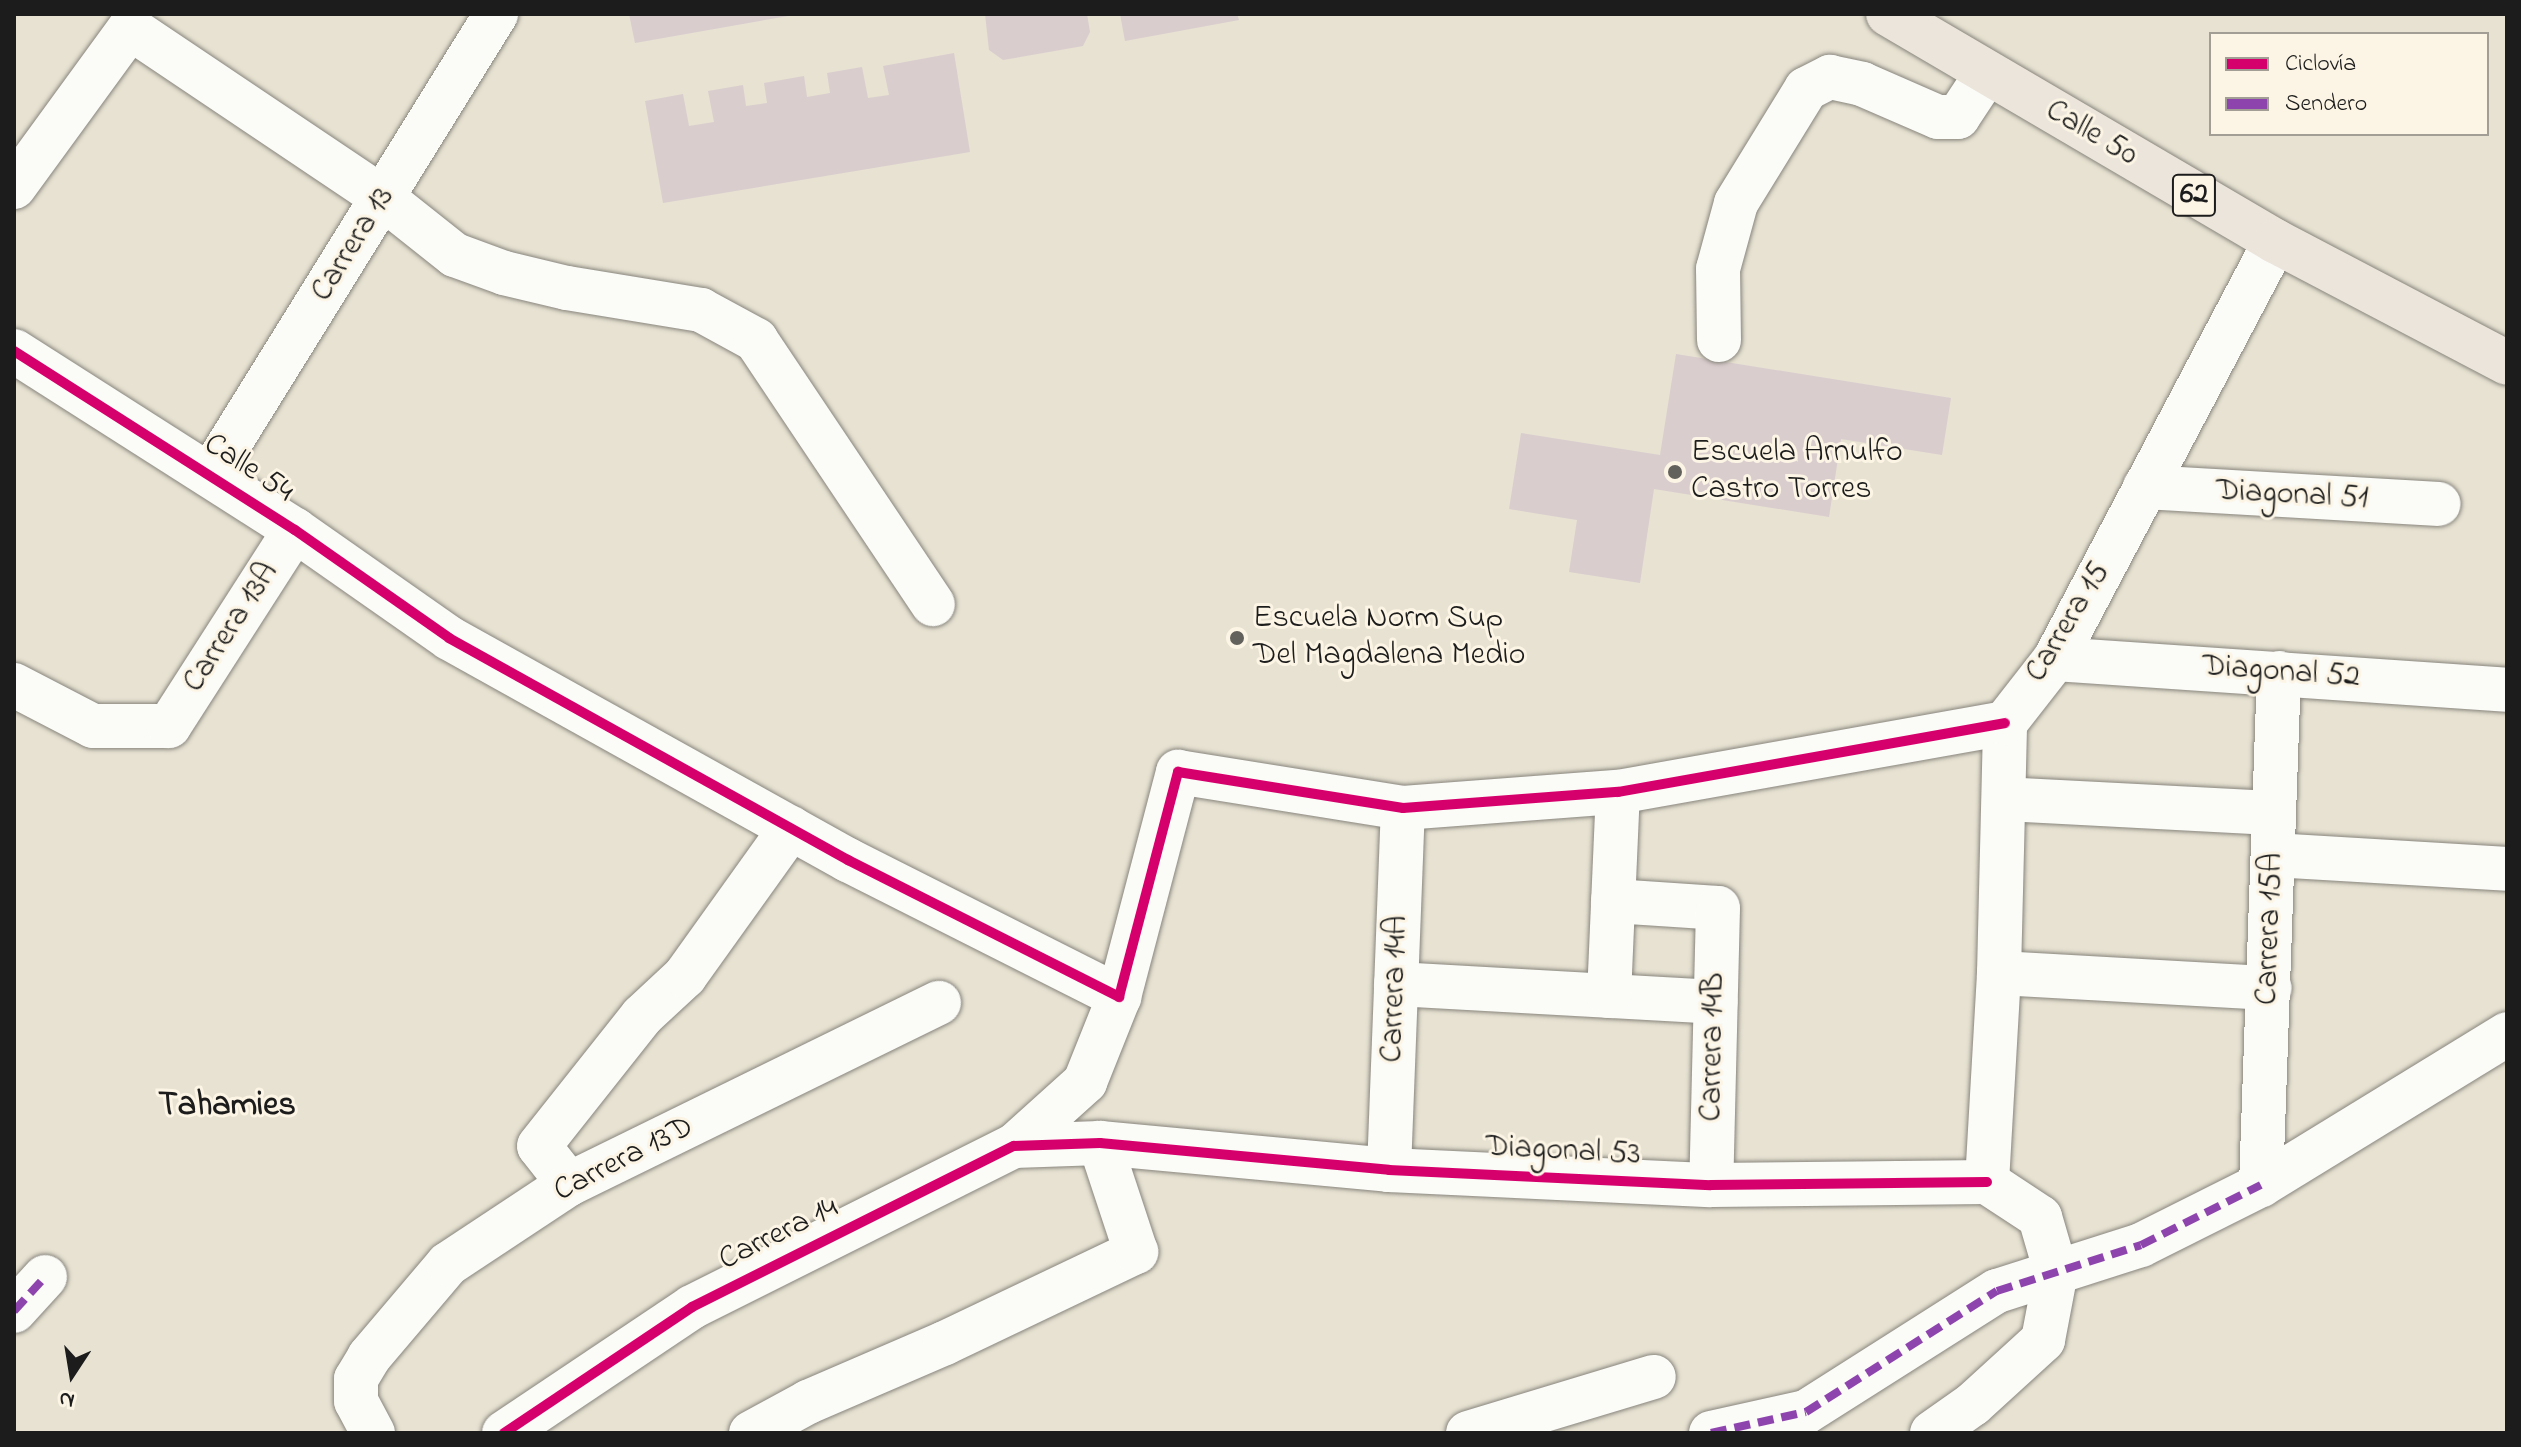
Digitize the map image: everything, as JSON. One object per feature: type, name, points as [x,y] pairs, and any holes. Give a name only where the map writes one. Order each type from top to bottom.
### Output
[{"type":"main road","name":"Calle 50","points":[[1888,14],[2275,241],[2507,363]]},
{"type":"street","name":"Carrera 13","points":[[210,475],[496,14]]},
{"type":"street","points":[[14,187],[130,28],[383,198],[455,255],[492,269],[567,288],[701,310],[756,340],[933,604]]},
{"type":"street","points":[[1719,340],[1718,269],[1736,203],[1806,89],[1830,77],[1862,84],[1938,117],[1958,117],[1987,73]]},
{"type":"street","name":"Carrera 15","points":[[2005,723],[2055,659],[2275,241]]},
{"type":"street","name":"Calle 54","points":[[14,351],[295,530],[449,638],[791,828],[1119,997]]},
{"type":"street","name":"Diagonal 51","points":[[2145,487],[2439,504]]},
{"type":"street","name":"Carrera 13A","points":[[14,685],[93,726],[169,726],[295,530]]},
{"type":"street","name":"Diagonal 52","points":[[2055,659],[2507,690]]},
{"type":"street","name":"Carrera 15A","points":[[2261,1185],[2279,673]]},
{"type":"street","points":[[1014,1146],[1085,1082],[1119,997],[1178,772],[1403,808],[1618,792],[2005,723],[1999,973],[1987,1182],[2040,1217],[2056,1272],[2043,1340],[1976,1418],[1932,1433]]},
{"type":"street","points":[[1609,996],[1618,792]]},
{"type":"street","points":[[2004,799],[2274,834],[2507,869]]},
{"type":"street","name":"Carrera 14A","points":[[1389,1170],[1403,808]]},
{"type":"street","points":[[569,1184],[539,1146],[642,1016],[685,976],[791,828]]},
{"type":"street","name":"Carrera 14B","points":[[1613,901],[1718,908],[1711,1185]]},
{"type":"street","points":[[1999,973],[2270,988]]},
{"type":"street","points":[[1396,984],[1715,1002]]},
{"type":"street","name":"Carrera 13D","points":[[373,1433],[356,1401],[356,1379],[369,1357],[448,1264],[569,1184],[939,1003]]},
{"type":"street","points":[[1711,1433],[1806,1412],[1997,1291],[2141,1245],[2261,1185],[2507,1034]]},
{"type":"street","name":"Carrera 14","points":[[504,1433],[692,1307],[1014,1146],[1119,1146]]},
{"type":"street","points":[[751,1433],[808,1402],[945,1343],[1136,1252],[1119,1146]]},
{"type":"street","name":"Diagonal 53","points":[[1119,1146],[1389,1170],[1711,1185],[1987,1182]]},
{"type":"street","points":[[14,1311],[45,1277]]},
{"type":"street","points":[[1468,1433],[1654,1377]]},
{"type":"building","points":[[629,14],[788,14],[788,16],[635,43]]},
{"type":"building","points":[[985,14],[1087,14],[1090,32],[1083,46],[1003,60],[989,50]]},
{"type":"building","points":[[1120,14],[1237,14],[1239,20],[1125,41]]},
{"type":"building","points":[[954,53],[970,152],[663,203],[645,101],[683,94],[689,126],[714,122],[708,91],[743,85],[746,106],[767,103],[764,83],[804,76],[807,97],[830,93],[827,73],[862,67],[868,98],[889,95],[883,66]]},
{"type":"building","name":"Escuela Arnulfo Castro Torres","points":[[1676,354],[1951,398],[1942,455],[1841,439],[1829,517],[1654,489],[1640,583],[1569,572],[1577,520],[1509,509],[1521,433],[1660,455]]},
{"type":"marked path","points":[[1711,1433],[1806,1412],[1997,1291],[2141,1245],[2261,1185]]},
{"type":"marked path","points":[[14,1311],[45,1277]]},
{"type":"cycle path","points":[[14,351],[295,530],[449,638],[848,860],[1119,997],[1178,772],[1403,808],[1618,792],[2005,723]]},
{"type":"cycle path","points":[[504,1433],[692,1307],[1014,1146],[1100,1143],[1389,1170],[1711,1185],[1987,1182]]},
{"type":"place","name":"Escuela Arnulfo Castro Torres","points":[[1675,472]]},
{"type":"place","name":"Escuela Norm Sup Del Magdalena Medio","points":[[1237,638]]},
{"type":"district","name":"Tahamies","points":[[227,1107]]}]
